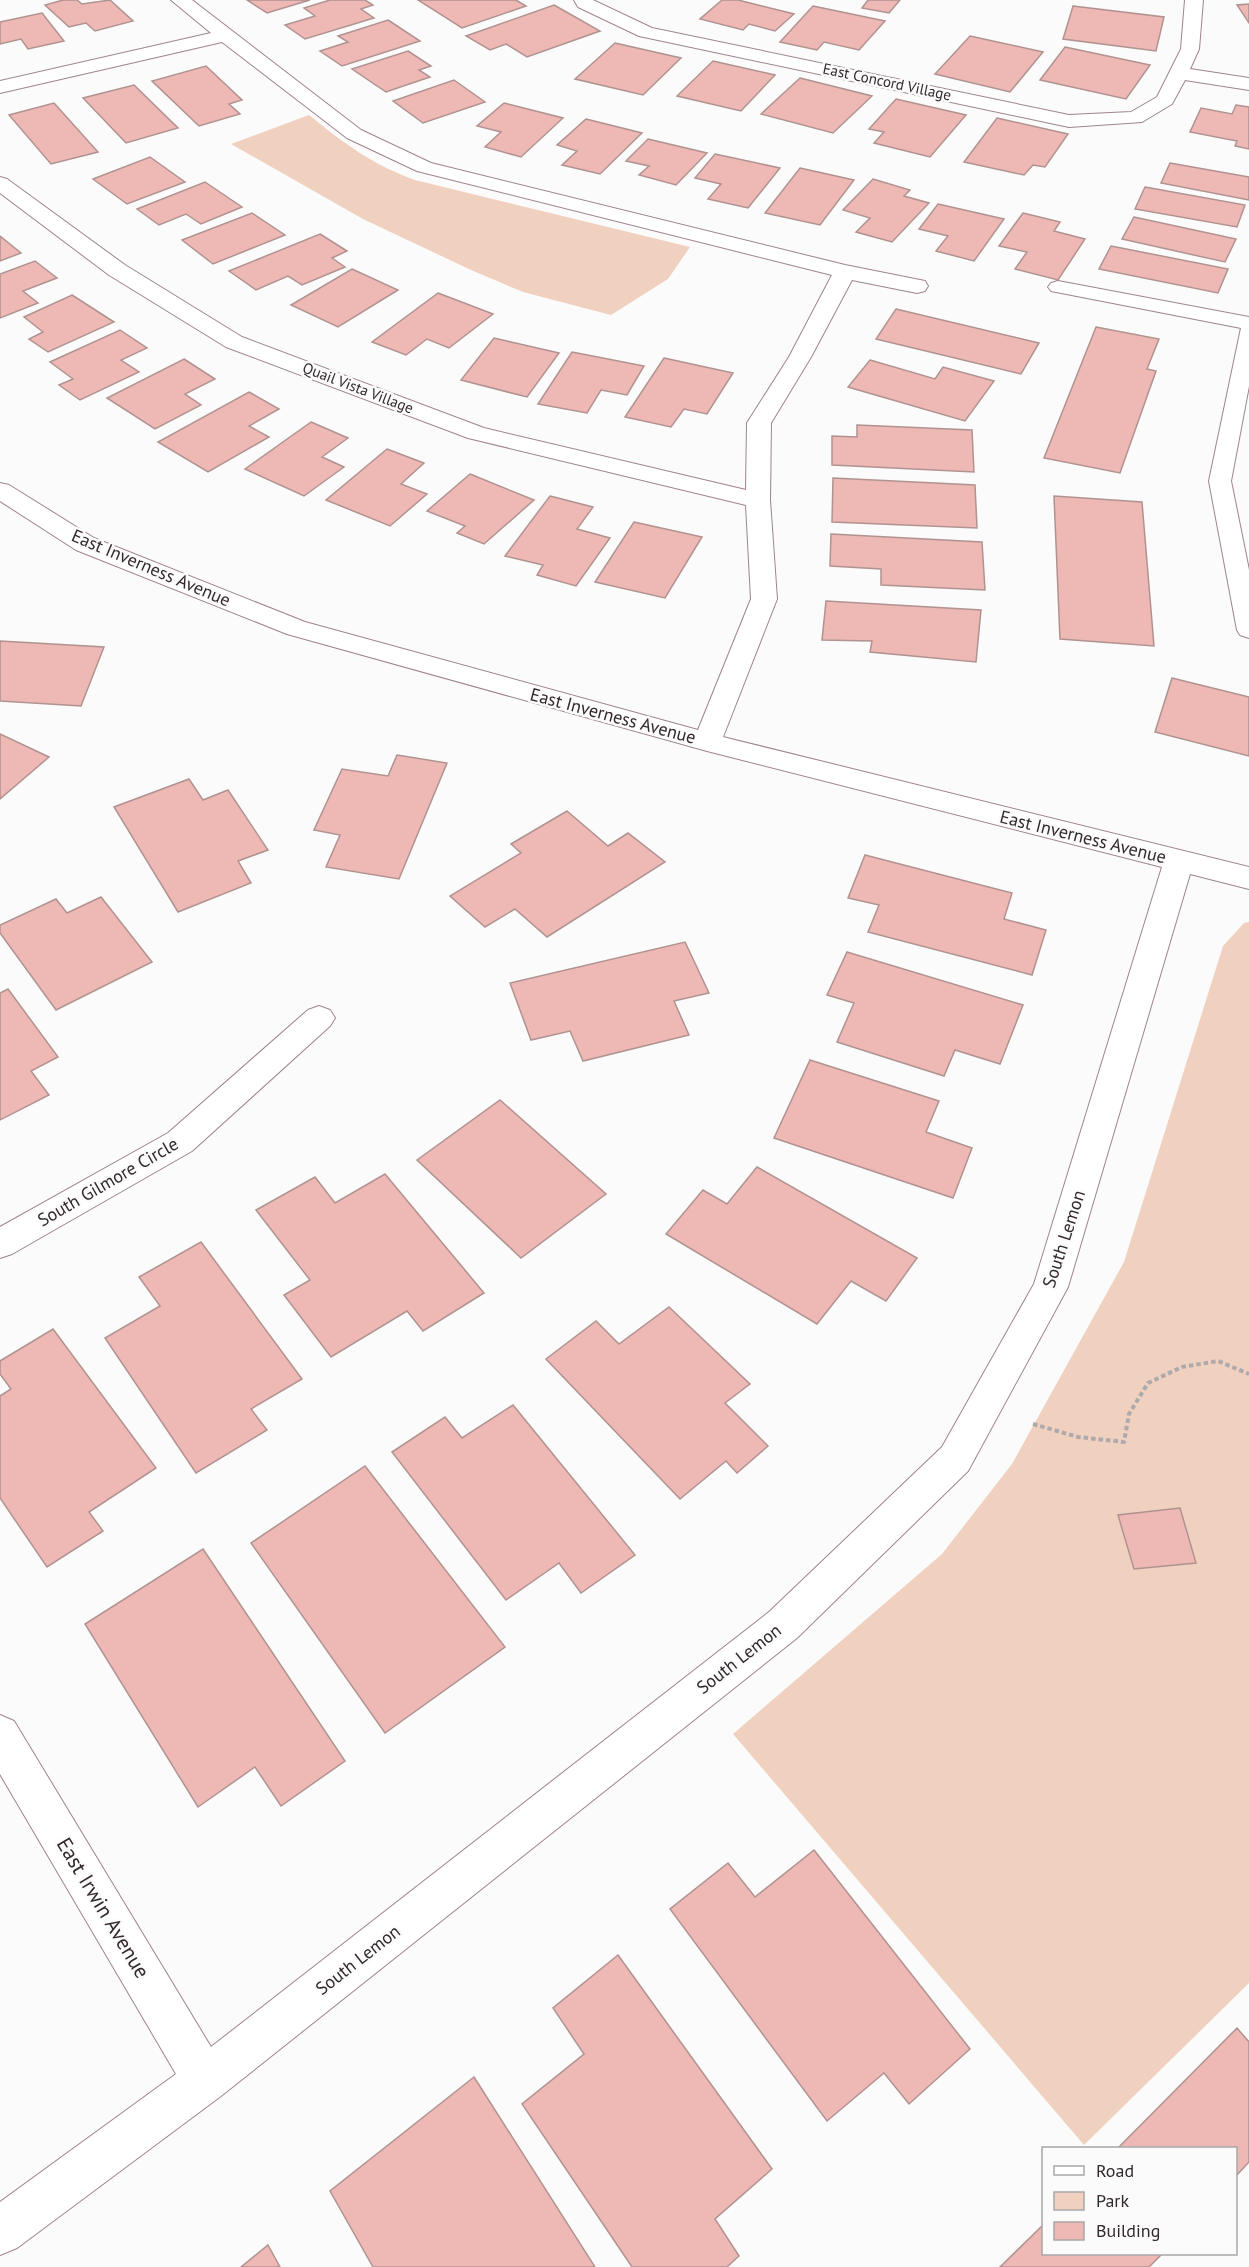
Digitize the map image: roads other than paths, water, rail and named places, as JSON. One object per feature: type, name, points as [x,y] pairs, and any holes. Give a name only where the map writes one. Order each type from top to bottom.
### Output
[{"type":"street","points":[[180,0],[223,36],[354,134],[424,167],[845,272],[917,286]]},
{"type":"street","name":"East Concord Village","points":[[583,0],[646,32],[1069,121],[1135,118],[1165,100],[1190,49],[1194,0]]},
{"type":"street","points":[[0,87],[223,36]]},
{"type":"street","points":[[1178,73],[1249,84]]},
{"type":"street","name":"Quail Vista Village","points":[[0,183],[117,270],[234,342],[476,433],[758,500]]},
{"type":"street","points":[[707,742],[764,599],[758,500],[759,423],[801,357],[845,272]]},
{"type":"street","name":"East Inverness Avenue","points":[[0,490],[85,544],[296,628],[707,742],[1249,878]]},
{"type":"street","name":"South Lemon","points":[[0,2231],[205,2080],[783,1624],[955,1459],[1051,1287],[1179,861]]},
{"type":"street","name":"South Gilmore Circle","points":[[0,1244],[180,1142],[319,1018]]},
{"type":"street","name":"East Irwin Avenue","points":[[0,1735],[205,2080]]},
{"type":"lane","points":[[1058,287],[1249,323]]},
{"type":"lane","points":[[1249,331],[1220,481],[1249,630]]}]
